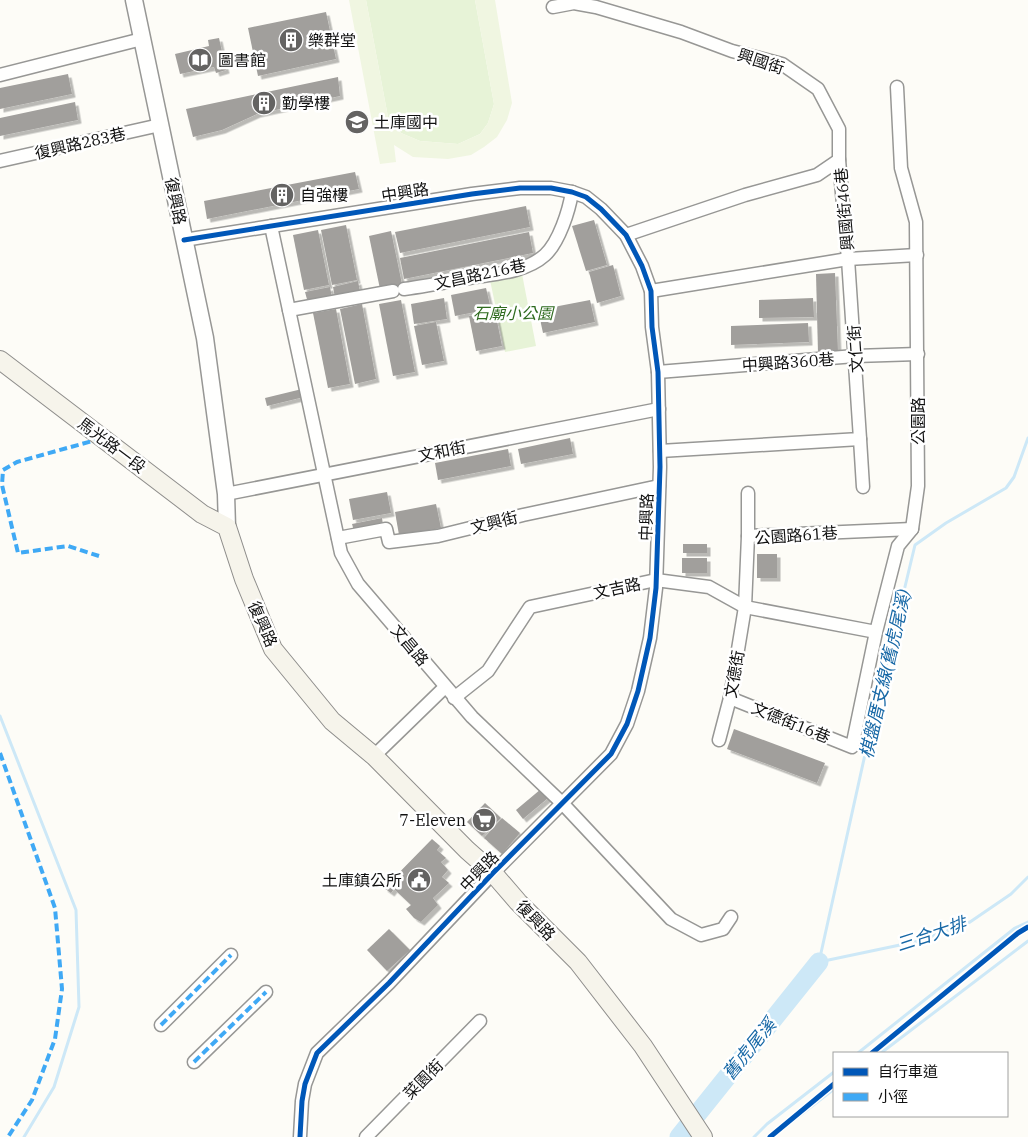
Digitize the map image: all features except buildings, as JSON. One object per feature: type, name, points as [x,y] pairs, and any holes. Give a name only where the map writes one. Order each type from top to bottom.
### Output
[{"type":"main road","name":"馬光路一段","points":[[0,360],[202,514],[227,527]]},
{"type":"main road","name":"復興路","points":[[227,527],[244,579],[273,649],[332,721],[374,756],[467,850],[493,873],[518,902],[578,962],[642,1046],[701,1133]]},
{"type":"street","name":"復興路","points":[[134,0],[205,338],[226,494],[227,527]]},
{"type":"street","name":"興國街","points":[[553,8],[574,2],[596,7],[681,32],[732,51],[782,64],[818,89],[839,129],[839,160]]},
{"type":"street","points":[[0,75],[142,39]]},
{"type":"street","name":"公園路","points":[[852,747],[876,632],[898,546],[912,529],[918,486],[916,222],[901,168],[897,87]]},
{"type":"street","name":"復興路283巷","points":[[0,161],[160,125]]},
{"type":"street","points":[[626,235],[745,195],[817,176],[839,160]]},
{"type":"street","name":"興國街46巷","points":[[839,160],[848,259]]},
{"type":"street","name":"中興路","points":[[184,240],[472,194],[520,188],[551,188],[586,197],[601,208],[626,235],[642,266],[651,291],[652,327],[658,372],[660,450],[656,580],[650,638],[638,691],[627,724],[611,754],[493,873],[389,983],[317,1053],[305,1084],[300,1137]]},
{"type":"street","name":"文昌路216巷","points":[[289,310],[508,271],[526,266],[546,254],[552,246],[570,206],[572,192]]},
{"type":"street","name":"文昌路","points":[[271,226],[341,553],[358,584],[454,698],[562,804],[671,919],[701,935],[723,929],[731,917]]},
{"type":"street","points":[[651,291],[848,259],[917,255]]},
{"type":"street","name":"文仁街","points":[[848,259],[863,487]]},
{"type":"street","name":"中興路360巷","points":[[658,372],[855,356],[918,354]]},
{"type":"street","name":"文和街","points":[[226,494],[659,409]]},
{"type":"street","points":[[660,450],[860,439]]},
{"type":"street","name":"文興街","points":[[338,538],[386,529],[389,542],[438,536],[523,515],[659,486]]},
{"type":"street","points":[[748,493],[748,536]]},
{"type":"street","name":"公園路61巷","points":[[745,607],[748,536],[912,529]]},
{"type":"street","name":"文吉路","points":[[454,698],[488,672],[530,607],[656,580],[709,586],[745,607],[876,632]]},
{"type":"street","name":"文德街","points":[[719,740],[730,698],[745,607]]},
{"type":"street","points":[[374,756],[445,688]]},
{"type":"street","name":"文德街16巷","points":[[730,698],[852,747]]},
{"type":"street","points":[[161,1025],[231,955]]},
{"type":"street","points":[[194,1062],[266,992]]},
{"type":"street","name":"菜園街","points":[[366,1137],[480,1021]]},
{"type":"green space","points":[[349,0],[366,0],[388,117],[401,133],[420,141],[458,144],[480,134],[488,123],[494,104],[475,0],[495,0],[512,103],[507,120],[497,137],[471,155],[448,159],[413,157],[394,145],[396,162],[380,164]]},
{"type":"green space","points":[[366,0],[475,0],[494,104],[488,123],[480,134],[458,144],[420,141],[401,133],[388,117]]},
{"type":"green space","name":"石廟小公園","points":[[522,274],[536,346],[505,352],[490,280]]},
{"type":"waterway","name":"棋盤厝支線(舊虎尾溪)","points":[[1028,438],[1014,477],[1006,488],[946,523],[915,545],[868,741],[819,962],[919,941],[970,922],[1011,894],[1028,877]]},
{"type":"waterway","points":[[0,716],[76,910],[79,1007],[54,1087],[24,1137]]},
{"type":"waterway","points":[[859,1052],[1015,928],[1028,922]]},
{"type":"waterway","points":[[882,1052],[1028,941]]},
{"type":"waterway","name":"舊虎尾溪","points":[[679,1137],[819,962]]},
{"type":"waterway","points":[[754,1137],[767,1124],[833,1073]]},
{"type":"waterway","points":[[772,1137],[833,1090]]},
{"type":"marked path","points":[[99,556],[68,546],[18,553],[2,485],[3,470],[17,462],[103,438]]},
{"type":"marked path","points":[[0,753],[55,908],[62,989],[55,1039],[32,1100],[8,1137]]},
{"type":"marked path","points":[[161,1025],[231,955]]},
{"type":"marked path","points":[[194,1062],[266,992]]},
{"type":"cycle path","points":[[184,240],[472,194],[520,188],[551,188],[586,197],[601,209],[626,235],[642,266],[651,291],[652,327],[658,372],[660,467],[656,588],[650,638],[638,691],[627,724],[611,754],[493,873],[389,983],[317,1053],[305,1084],[300,1137]]},
{"type":"cycle path","points":[[873,1052],[1018,933],[1028,927]]},
{"type":"cycle path","points":[[770,1137],[833,1085]]},
{"type":"place","name":"樂群堂","points":[[291,40]]},
{"type":"place","name":"圖書館","points":[[200,60]]},
{"type":"place","name":"勤學樓","points":[[264,103]]},
{"type":"place","name":"土庫國中","points":[[357,122]]},
{"type":"place","name":"自強樓","points":[[282,195]]},
{"type":"place","name":"7-Eleven","points":[[484,820]]},
{"type":"place","name":"土庫鎮公所","points":[[419,880]]},
{"type":"water label","name":"三合大排","points":[[931,934]]}]
